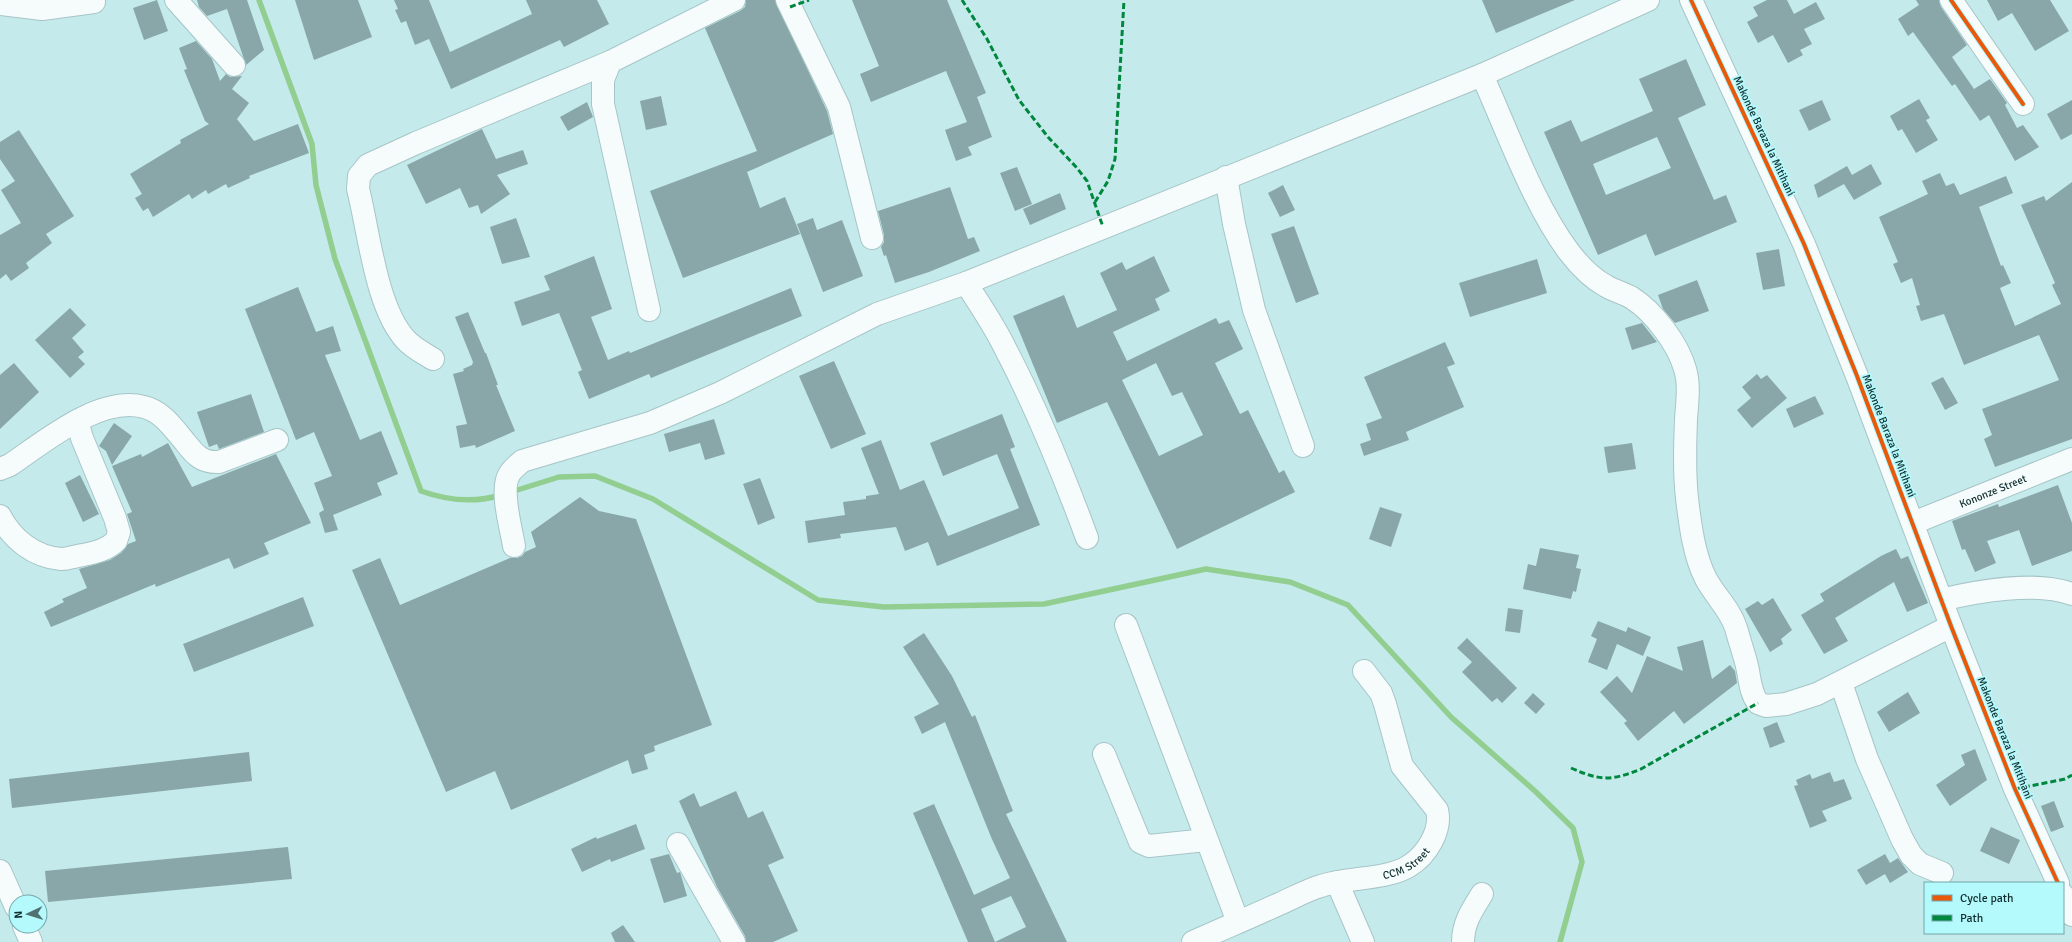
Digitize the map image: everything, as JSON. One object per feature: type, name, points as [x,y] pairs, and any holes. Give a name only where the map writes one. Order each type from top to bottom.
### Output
[{"type":"street","points":[[176,0],[234,65]]},
{"type":"street","points":[[433,359],[406,341],[392,322],[381,293],[358,189],[359,176],[368,165],[416,143],[610,62],[734,0]]},
{"type":"street","points":[[787,0],[839,108],[872,238]]},
{"type":"street","points":[[514,546],[506,494],[509,475],[522,461],[650,423],[720,393],[877,314],[966,283],[1482,75],[1648,0]]},
{"type":"street","name":"Makonde Baraza la Mitihani","points":[[1691,0],[1804,244],[1913,523],[1951,626],[2016,789],[2058,882]]},
{"type":"street","points":[[1951,0],[2023,104]]},
{"type":"street","points":[[0,4],[42,10],[94,2]]},
{"type":"street","points":[[610,62],[603,80],[603,104],[648,310]]},
{"type":"street","points":[[1482,75],[1545,212],[1568,250],[1580,265],[1603,285],[1631,298],[1651,312],[1679,355],[1685,370],[1687,383],[1685,458],[1688,499],[1700,565],[1705,578],[1726,608],[1735,625],[1754,698],[1758,703],[1766,706],[1786,704],[1840,683],[1951,626]]},
{"type":"street","points":[[1226,177],[1234,224],[1254,310],[1303,446]]},
{"type":"street","points":[[966,283],[1005,346],[1040,419],[1063,473],[1087,538]]},
{"type":"street","points":[[0,469],[10,465],[77,420],[95,412],[125,405],[144,407],[158,414],[170,424],[202,460],[211,463],[219,462],[277,440]]},
{"type":"street","points":[[0,516],[24,546],[44,556],[62,559],[90,554],[107,548],[116,541],[119,532],[115,518],[82,438],[77,420]]},
{"type":"street","name":"Kononze Street","points":[[1913,523],[2072,459]]},
{"type":"street","points":[[1941,600],[1971,593],[1995,590],[2048,589],[2072,594]]},
{"type":"street","points":[[1126,625],[1238,922]]},
{"type":"street","name":"CCM Street","points":[[1194,942],[1321,886],[1354,878],[1386,875],[1409,866],[1424,853],[1431,842],[1438,827],[1439,818],[1431,800],[1402,766],[1381,693],[1364,671]]},
{"type":"street","points":[[1840,683],[1867,759],[1902,839],[1911,855],[1920,864],[1942,873]]},
{"type":"street","points":[[1104,754],[1140,842],[1149,846],[1206,840]]},
{"type":"street","points":[[678,844],[734,942]]},
{"type":"street","points":[[0,871],[10,894]]},
{"type":"street","points":[[1337,882],[1363,942]]},
{"type":"street","points":[[1463,942],[1463,932],[1468,917],[1482,894]]},
{"type":"street","points":[[2064,897],[2072,915]]},
{"type":"building","points":[[157,0],[168,31],[144,40],[133,8]]},
{"type":"building","points":[[197,0],[247,0],[264,50],[246,65],[227,9],[207,16],[199,7]]},
{"type":"building","points":[[295,0],[358,0],[372,37],[314,60]]},
{"type":"building","points":[[394,0],[429,0],[450,52],[532,14],[526,0],[597,0],[609,24],[564,47],[560,40],[451,89],[429,39],[415,45],[406,21],[401,23],[395,10],[398,9]]},
{"type":"building","points":[[746,0],[775,0],[827,111],[833,134],[747,172],[760,208],[785,197],[800,234],[683,278],[650,191],[757,151],[705,28],[740,11],[745,7]]},
{"type":"building","points":[[852,0],[947,0],[986,93],[977,97],[992,137],[968,147],[972,155],[956,161],[945,130],[967,122],[946,71],[871,102],[860,74],[879,66]]},
{"type":"building","points":[[1482,0],[1575,0],[1496,33]]},
{"type":"building","points":[[1767,0],[1787,0],[1794,14],[1816,2],[1825,19],[1804,29],[1812,44],[1800,50],[1803,55],[1788,63],[1773,35],[1758,43],[1747,22],[1758,16],[1753,7]]},
{"type":"building","points":[[1916,0],[1939,0],[1941,7],[1967,45],[1952,57],[1974,89],[1990,79],[2007,103],[2005,105],[2017,128],[2023,125],[2039,147],[2015,161],[1989,115],[1980,121],[1955,84],[1952,86],[1913,32],[1908,36],[1898,19],[1919,5]]},
{"type":"building","points":[[1987,0],[2050,0],[2069,31],[2035,51],[2012,13],[1998,21]]},
{"type":"building","points":[[196,41],[212,59],[220,81],[226,74],[230,77],[242,76],[232,89],[249,103],[237,119],[254,141],[298,124],[309,153],[249,176],[250,178],[228,188],[226,184],[208,194],[206,190],[192,199],[189,194],[153,217],[148,208],[143,211],[135,198],[142,194],[130,174],[181,143],[180,140],[209,124],[205,121],[184,70],[187,69],[179,48]]},
{"type":"building","points":[[1686,59],[1706,105],[1678,118],[1714,200],[1726,195],[1737,222],[1655,256],[1646,234],[1598,255],[1544,132],[1571,120],[1581,142],[1653,111],[1639,79]],"holes":[[[1657,137],[1671,168],[1606,195],[1593,164]]]},
{"type":"building","points":[[661,96],[667,125],[646,130],[640,101]]},
{"type":"building","points":[[1919,99],[1930,118],[1926,120],[1938,140],[1916,153],[1902,129],[1898,131],[1890,116]]},
{"type":"building","points":[[1822,100],[1831,120],[1809,131],[1799,110]]},
{"type":"building","points":[[2072,100],[2072,134],[2061,140],[2047,114]]},
{"type":"building","points":[[587,102],[593,117],[568,131],[560,117]]},
{"type":"building","points":[[482,129],[496,159],[523,150],[528,164],[497,175],[510,194],[481,214],[478,205],[469,208],[460,188],[426,204],[407,165]]},
{"type":"building","points":[[19,130],[74,216],[46,234],[52,243],[26,263],[29,268],[11,281],[6,274],[0,279],[0,235],[21,223],[1,190],[15,181],[0,159],[0,142]]},
{"type":"building","points":[[1871,164],[1882,184],[1854,200],[1844,184],[1818,198],[1814,185],[1847,166],[1852,175]]},
{"type":"building","points":[[1017,167],[1032,204],[1015,211],[1000,173]]},
{"type":"building","points":[[1940,173],[1946,186],[1954,183],[1960,195],[2006,176],[2013,193],[1979,207],[2001,266],[2003,265],[2011,283],[2000,288],[2015,326],[2061,304],[2052,285],[2055,283],[2021,205],[2044,196],[2046,201],[2072,182],[2072,439],[1995,467],[1984,439],[1992,435],[1982,409],[2059,380],[2039,335],[1964,365],[1944,314],[1921,321],[1916,306],[1920,305],[1912,278],[1901,283],[1893,264],[1898,262],[1879,217],[1928,194],[1922,181]]},
{"type":"building","points":[[1283,185],[1295,210],[1280,217],[1268,193]]},
{"type":"building","points":[[950,187],[968,239],[974,237],[980,251],[929,272],[895,283],[886,255],[884,256],[881,247],[884,242],[884,235],[878,211]]},
{"type":"building","points":[[1060,193],[1066,209],[1030,225],[1023,209]]},
{"type":"building","points":[[516,218],[530,257],[502,264],[490,227]]},
{"type":"building","points":[[813,218],[817,230],[842,220],[863,276],[823,292],[797,224]]},
{"type":"building","points":[[1294,226],[1319,294],[1296,303],[1271,234]]},
{"type":"building","points":[[1779,249],[1785,286],[1763,290],[1756,253]]},
{"type":"building","points":[[594,256],[612,309],[591,317],[608,360],[629,351],[630,353],[791,288],[802,316],[651,378],[649,374],[589,399],[578,372],[582,370],[559,313],[522,326],[514,302],[550,290],[544,276]]},
{"type":"building","points":[[1154,256],[1170,291],[1155,299],[1160,310],[1113,332],[1127,361],[1216,318],[1219,324],[1229,320],[1243,349],[1215,363],[1240,414],[1248,410],[1279,473],[1284,470],[1295,492],[1177,549],[1107,402],[1057,423],[1013,316],[1064,295],[1077,328],[1117,310],[1100,273],[1122,262],[1126,270]],"holes":[[[1156,363],[1172,396],[1182,392],[1203,435],[1159,456],[1122,380]]]},
{"type":"building","points":[[1537,259],[1547,293],[1470,317],[1459,283]]},
{"type":"building","points":[[1697,280],[1709,311],[1675,323],[1663,309],[1658,295]]},
{"type":"building","points":[[298,287],[316,332],[333,326],[341,351],[325,355],[360,440],[381,431],[398,474],[377,483],[382,495],[333,515],[338,530],[325,533],[319,513],[324,510],[314,483],[332,476],[314,432],[296,440],[245,309]]},
{"type":"building","points":[[70,308],[86,325],[72,338],[84,352],[78,357],[85,364],[70,378],[35,340]]},
{"type":"building","points":[[468,312],[486,353],[498,385],[496,385],[515,431],[476,448],[475,445],[460,448],[456,426],[467,424],[453,374],[464,371],[463,369],[472,365],[473,362],[455,317]]},
{"type":"building","points":[[1642,323],[1657,342],[1632,350],[1625,328]]},
{"type":"building","points":[[1445,342],[1455,364],[1447,367],[1464,407],[1406,432],[1409,440],[1364,456],[1360,444],[1371,440],[1366,424],[1382,418],[1364,377]]},
{"type":"building","points":[[834,361],[866,434],[831,449],[799,376]]},
{"type":"building","points":[[14,363],[39,392],[0,429],[0,375]]},
{"type":"building","points":[[1757,374],[1761,379],[1767,375],[1787,398],[1752,428],[1737,410],[1751,398],[1742,387]]},
{"type":"building","points":[[1943,377],[1958,403],[1945,410],[1931,383]]},
{"type":"building","points":[[251,394],[264,432],[219,449],[217,444],[209,447],[197,412]]},
{"type":"building","points":[[1815,396],[1824,414],[1794,428],[1786,409]]},
{"type":"building","points":[[1002,414],[1015,447],[1010,449],[1040,525],[937,566],[928,542],[905,551],[896,527],[840,534],[841,538],[808,543],[805,521],[845,515],[843,502],[866,499],[866,496],[879,494],[861,448],[881,440],[900,490],[924,480],[948,536],[1019,508],[997,454],[943,476],[930,443]]},
{"type":"building","points":[[714,419],[725,454],[705,460],[700,443],[669,452],[664,434]]},
{"type":"building","points":[[114,423],[132,436],[112,465],[106,451],[99,446]]},
{"type":"building","points":[[168,443],[192,487],[276,454],[311,523],[264,543],[269,554],[234,569],[229,558],[156,587],[155,584],[51,627],[44,612],[64,602],[62,599],[87,588],[79,569],[110,560],[121,553],[128,544],[136,541],[127,514],[132,512],[112,466],[141,454],[142,457]]},
{"type":"building","points":[[1632,443],[1636,469],[1608,473],[1604,447]]},
{"type":"building","points":[[80,475],[99,514],[83,522],[65,483]]},
{"type":"building","points":[[760,478],[775,518],[758,525],[743,484]]},
{"type":"building","points":[[2058,485],[2072,523],[2072,551],[2032,566],[2019,530],[1987,541],[1996,563],[1975,572],[1965,549],[1962,550],[1952,521],[1998,504],[1999,507]]},
{"type":"building","points":[[580,497],[599,511],[636,519],[712,725],[654,746],[655,751],[644,755],[648,769],[632,774],[628,760],[511,810],[495,771],[446,792],[352,570],[380,558],[400,605],[510,558],[522,556],[525,552],[536,547],[531,532]]},
{"type":"building","points":[[1380,507],[1402,514],[1391,547],[1369,539]]},
{"type":"building","points":[[1540,548],[1579,555],[1576,568],[1581,569],[1576,592],[1573,591],[1571,599],[1523,589],[1528,564],[1536,566]]},
{"type":"building","points":[[1896,549],[1901,559],[1908,556],[1928,603],[1907,612],[1894,582],[1835,618],[1848,641],[1824,654],[1801,615],[1824,601],[1820,594],[1881,556]]},
{"type":"building","points":[[303,597],[314,626],[194,672],[183,644]]},
{"type":"building","points":[[1773,598],[1792,630],[1781,639],[1783,644],[1770,652],[1745,609],[1758,601],[1762,605]]},
{"type":"building","points":[[1508,608],[1523,610],[1520,633],[1505,631]]},
{"type":"building","points":[[1598,621],[1626,632],[1628,627],[1651,637],[1643,656],[1617,644],[1607,670],[1588,662],[1597,639],[1591,636]]},
{"type":"building","points":[[924,633],[952,676],[972,717],[975,715],[1013,811],[1006,814],[1067,942],[995,942],[968,942],[913,813],[934,804],[974,895],[1010,878],[991,837],[945,722],[922,734],[914,717],[939,704],[903,647]],"holes":[[[1011,896],[1026,927],[995,942],[981,909]]]},
{"type":"building","points":[[1467,638],[1517,688],[1502,703],[1497,698],[1492,702],[1462,672],[1472,662],[1457,648]]},
{"type":"building","points":[[1703,640],[1712,679],[1730,665],[1735,671],[1737,683],[1684,724],[1674,711],[1638,741],[1624,723],[1627,721],[1600,692],[1617,676],[1632,693],[1647,656],[1683,671],[1677,647]]},
{"type":"building","points":[[1908,692],[1920,713],[1889,732],[1877,712]]},
{"type":"building","points":[[1533,693],[1545,704],[1536,714],[1524,703]]},
{"type":"building","points":[[1777,722],[1785,742],[1770,748],[1763,728]]},
{"type":"building","points":[[1975,749],[1987,780],[1950,806],[1936,785],[1965,765],[1961,755]]},
{"type":"building","points":[[249,752],[252,781],[12,808],[9,779]]},
{"type":"building","points":[[1830,772],[1834,782],[1844,779],[1852,799],[1822,811],[1827,821],[1810,828],[1794,786],[1798,785],[1796,780],[1810,774],[1812,779]]},
{"type":"building","points":[[736,791],[748,818],[763,811],[784,858],[768,865],[798,931],[773,942],[746,942],[745,936],[717,887],[679,801],[694,793],[700,807]]},
{"type":"building","points":[[2054,801],[2064,827],[2051,832],[2041,806]]},
{"type":"building","points":[[636,824],[645,849],[611,862],[610,859],[582,872],[571,849],[596,837],[597,839]]},
{"type":"building","points":[[1991,827],[2020,840],[2009,864],[1980,851]]},
{"type":"building","points":[[288,847],[292,879],[48,902],[45,871]]},
{"type":"building","points":[[669,854],[677,873],[680,872],[687,896],[664,903],[650,859]]},
{"type":"building","points":[[1885,854],[1890,863],[1898,858],[1908,872],[1890,883],[1885,874],[1866,885],[1857,870]]},
{"type":"building","points":[[623,925],[635,942],[615,942],[611,933]]},
{"type":"waterway","points":[[259,0],[312,144],[316,185],[335,259],[421,491],[440,497],[471,500],[501,495]]},
{"type":"waterway","points":[[511,492],[559,477],[595,476],[653,499],[818,600],[884,607],[1044,604],[1206,569],[1290,582],[1348,605],[1451,717],[1536,792],[1573,828],[1582,862],[1560,942]]},
{"type":"marked path","points":[[790,7],[809,0]]},
{"type":"marked path","points":[[962,0],[987,39],[1019,100],[1048,137],[1087,181],[1103,227]]},
{"type":"marked path","points":[[1095,202],[1108,181],[1115,159],[1124,0]]},
{"type":"marked path","points":[[1571,768],[1590,775],[1606,778],[1631,773],[1641,769],[1758,703]]},
{"type":"marked path","points":[[2015,789],[2065,779],[2072,775]]},
{"type":"cycle path","points":[[1691,0],[1804,244],[1857,376],[1951,626],[2015,789],[2058,882]]},
{"type":"cycle path","points":[[1951,0],[2023,104]]}]
